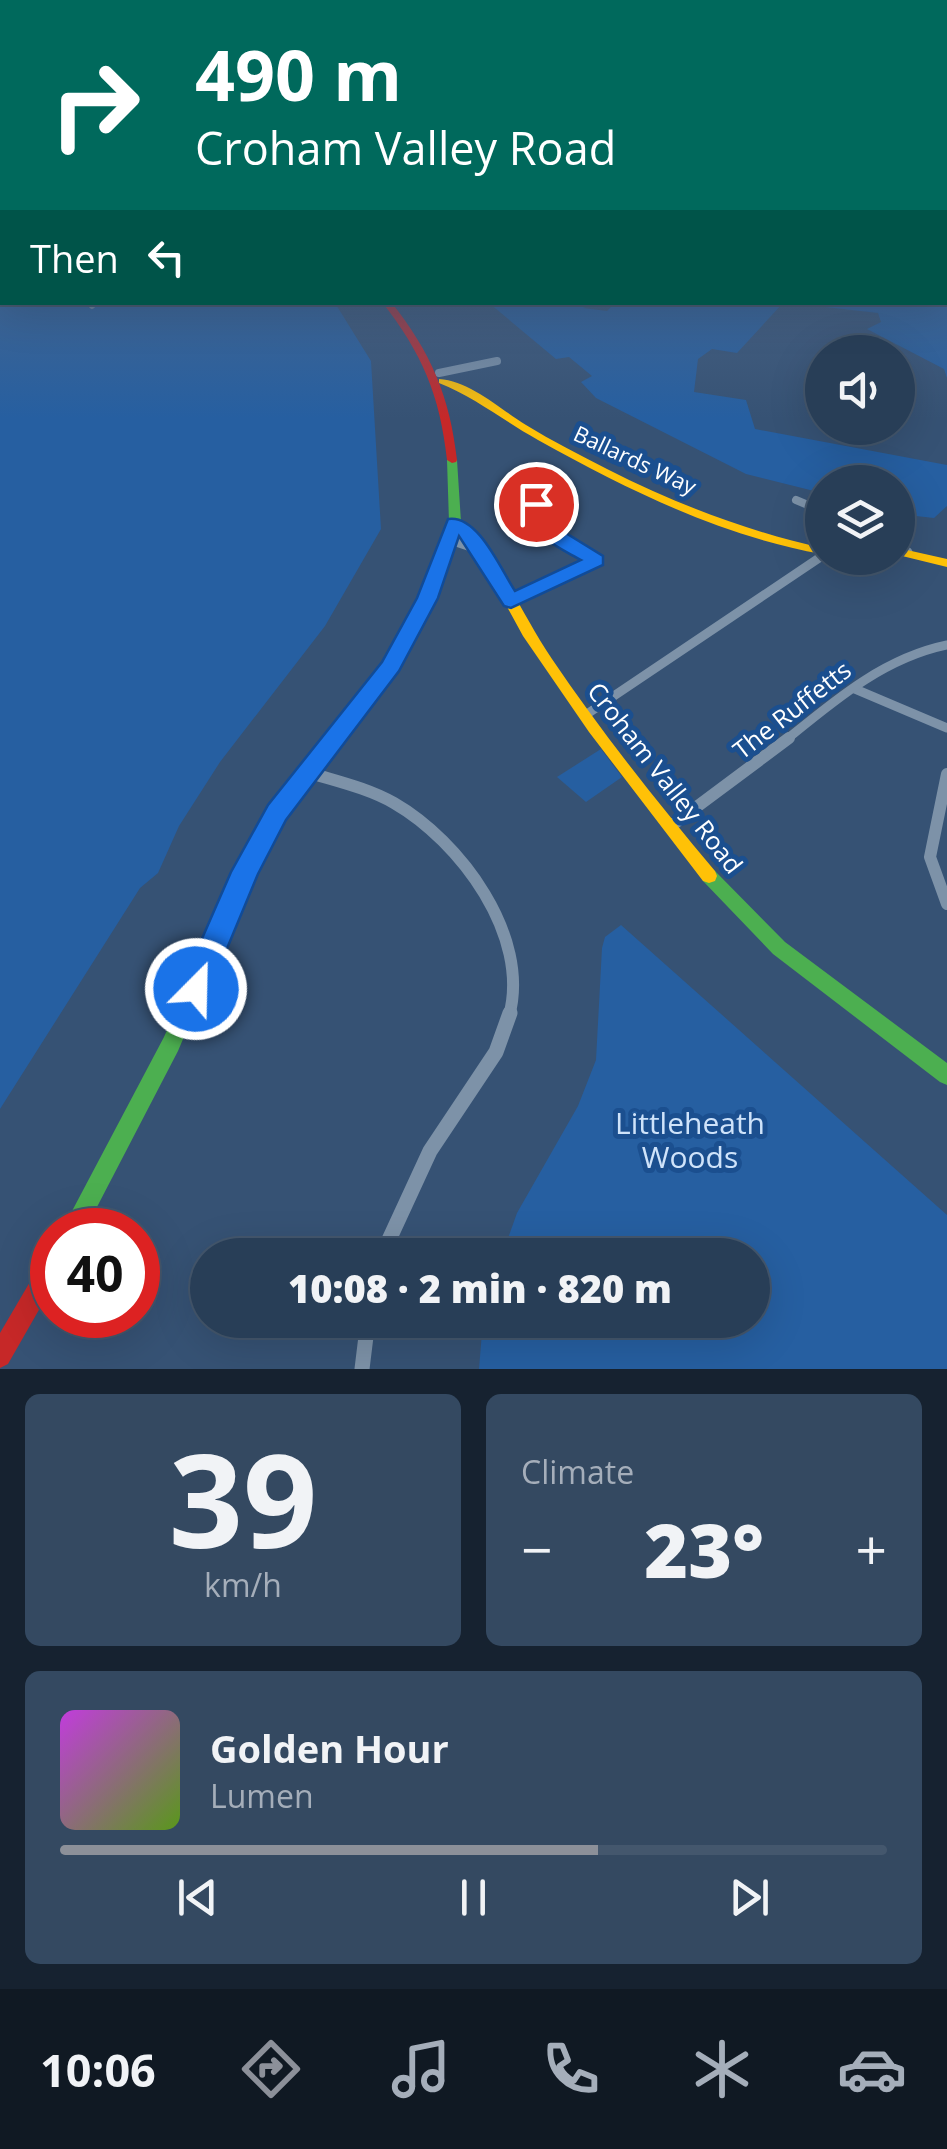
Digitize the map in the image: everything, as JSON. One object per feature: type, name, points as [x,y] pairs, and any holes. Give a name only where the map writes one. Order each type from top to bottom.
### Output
[{"type":"street","points":[[84,1208],[171,1044],[245,872],[277,812],[391,666],[428,598],[450,540],[455,522],[440,377],[418,338],[389,305]]},
{"type":"street","points":[[440,377],[497,361]]},
{"type":"street","name":"Ballards Way","points":[[440,377],[525,430],[608,471],[746,532],[805,549]]},
{"type":"street","points":[[796,500],[805,503]]},
{"type":"street","points":[[511,601],[596,560],[553,537],[539,523],[536,504]]},
{"type":"street","name":"Croham Valley Road","points":[[455,522],[478,549],[527,633],[696,861],[758,925],[947,1076]]},
{"type":"street","points":[[450,540],[478,549]]},
{"type":"street","points":[[915,554],[947,564]]},
{"type":"street","points":[[586,714],[805,565]]},
{"type":"street","name":"The Ruffetts","points":[[671,826],[710,802],[855,689],[918,648],[947,645]]},
{"type":"street","points":[[855,689],[947,728]]},
{"type":"street","points":[[308,772],[394,803],[443,842],[500,920],[509,967],[509,1013],[502,1040],[421,1166],[389,1238]]},
{"type":"street","points":[[947,774],[930,857],[947,904]]},
{"type":"street","points":[[0,1356],[30,1304]]},
{"type":"street","points":[[362,1369],[366,1338]]},
{"type":"green space","points":[[0,305],[336,305],[371,361],[381,529],[325,626],[220,762],[179,826],[158,873],[140,888],[0,1109]]},
{"type":"green space","points":[[491,305],[591,305],[583,308],[607,311],[613,305],[781,305],[737,353],[712,349],[698,359],[694,392],[746,400],[755,429],[805,438],[805,445],[840,445],[947,465],[947,506],[934,518],[915,516],[915,465],[805,465],[805,489],[746,474],[596,398],[581,382],[592,376],[569,357],[556,359]]},
{"type":"green space","points":[[808,305],[947,305],[947,378],[944,369],[915,354],[915,335],[879,335],[867,329],[881,322],[878,313]]},
{"type":"green space","points":[[601,749],[622,777],[586,802],[557,777]]},
{"type":"green space","name":"Littleheath Woods","points":[[621,925],[947,1215],[947,1369],[479,1369],[482,1338],[770,1338],[770,1238],[508,1238],[517,1213],[578,1106],[596,1060],[605,937]]},
{"type":"traffic: fast","points":[[85,1208],[171,1044],[245,872],[277,812],[391,666],[428,598],[455,522],[452,460]]},
{"type":"traffic: fast","points":[[709,876],[779,948],[947,1075]]},
{"type":"traffic: slow","points":[[442,381],[639,489],[710,520],[805,547]]},
{"type":"traffic: slow","points":[[455,522],[488,561],[530,636],[594,728],[709,876]]},
{"type":"traffic: slow","points":[[915,556],[947,563]]},
{"type":"traffic: jam","points":[[388,305],[433,375],[452,460]]},
{"type":"traffic: jam","points":[[0,1356],[30,1304]]},
{"type":"route","points":[[196,989],[245,872],[277,812],[391,666],[428,598],[455,522],[466,531],[511,601],[596,560],[553,537],[539,523],[536,504]]}]
